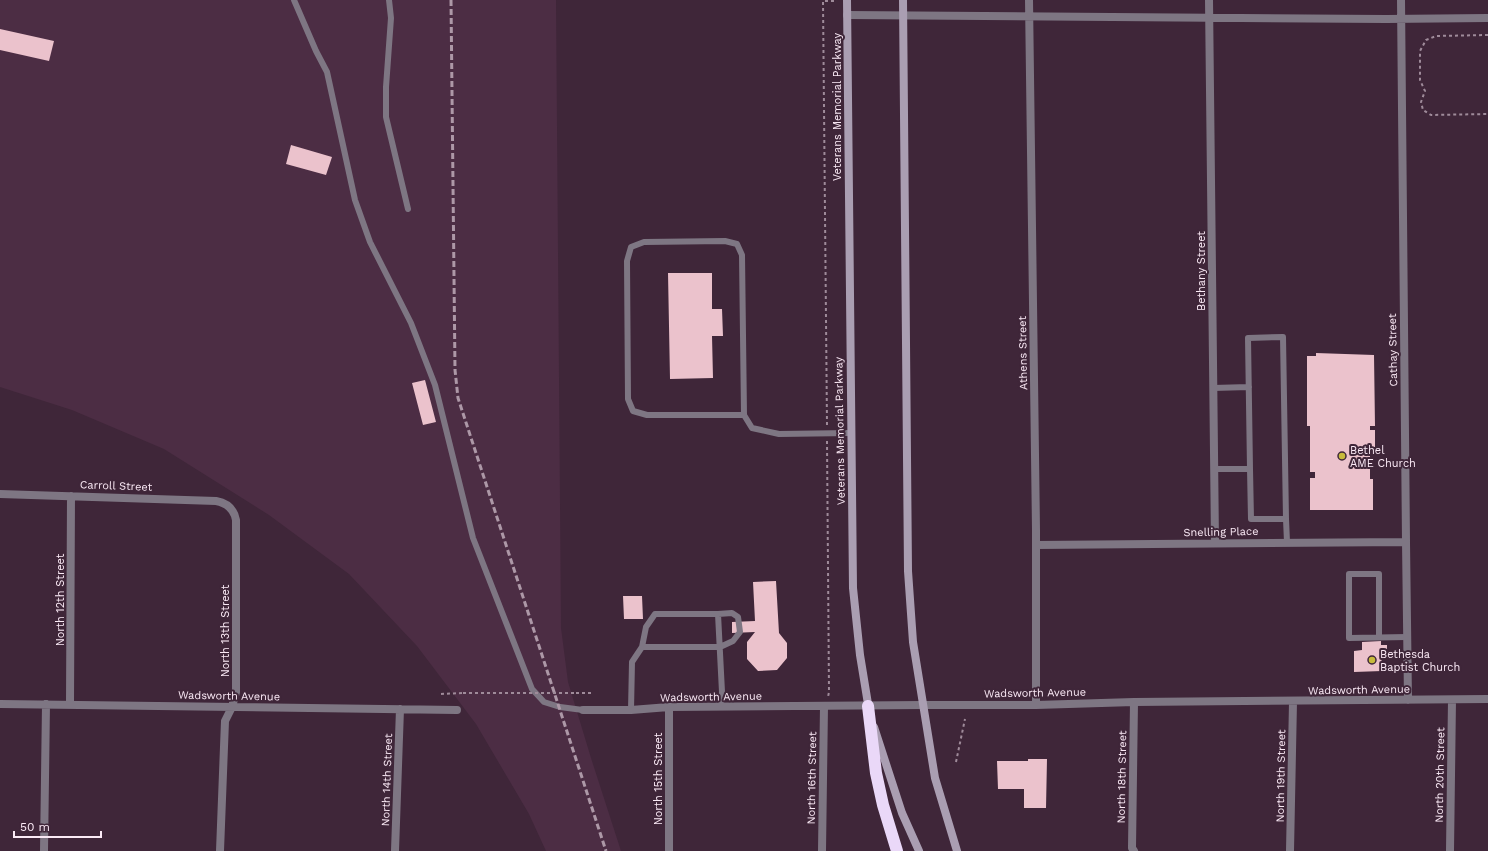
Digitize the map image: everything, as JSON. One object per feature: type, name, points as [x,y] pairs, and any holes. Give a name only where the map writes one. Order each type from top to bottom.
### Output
[{"type":"highway","points":[[868,706],[876,773],[883,805],[897,851]]},
{"type":"street","name":"Veterans Memorial Parkway","points":[[847,0],[850,433],[853,588],[856,628],[868,706],[902,813],[919,851]]},
{"type":"street","points":[[903,0],[908,571],[913,642],[935,778],[957,851]]},
{"type":"street","name":"Athens Street","points":[[1029,0],[1036,545],[1036,705]]},
{"type":"street","name":"Bethany Street","points":[[1210,0],[1215,543]]},
{"type":"street","name":"Cathay Street","points":[[1401,0],[1408,700]]},
{"type":"street","points":[[847,15],[1401,19],[1488,18]]},
{"type":"street","name":"Carroll Street","points":[[0,494],[216,501],[223,502],[229,506]]},
{"type":"street","name":"North 12th Street","points":[[70,704],[71,496]]},
{"type":"street","name":"North 13th Street","points":[[220,851],[225,721],[232,707],[236,692],[236,520],[235,513],[229,506]]},
{"type":"street","name":"Snelling Place","points":[[1036,545],[1406,542]]},
{"type":"street","name":"Wadsworth Avenue","points":[[583,710],[631,710],[669,707],[1036,705],[1134,702],[1293,702],[1488,699]]},
{"type":"street","name":"North 20th Street","points":[[1450,851],[1452,700]]},
{"type":"street","name":"North 18th Street","points":[[1134,702],[1132,848],[1134,851]]},
{"type":"street","name":"North 19th Street","points":[[1290,851],[1293,702]]},
{"type":"street","name":"Wadsworth Avenue","points":[[0,704],[457,710]]},
{"type":"street","points":[[44,851],[46,704]]},
{"type":"street","name":"North 16th Street","points":[[822,851],[824,706]]},
{"type":"street","name":"North 15th Street","points":[[668,851],[669,707]]},
{"type":"street","name":"North 14th Street","points":[[395,851],[400,709]]},
{"type":"lane","points":[[294,0],[326,72],[355,200],[370,242],[411,323],[435,385],[473,538],[532,689],[544,702],[560,707],[583,710]]},
{"type":"lane","points":[[389,0],[391,18],[386,87],[386,117],[408,209]]},
{"type":"lane","points":[[744,415],[647,415],[633,411],[628,399],[627,261],[631,247],[644,242],[725,241],[736,244],[742,255],[744,415],[752,428],[779,434],[850,433]]},
{"type":"lane","points":[[1286,519],[1251,519],[1248,338],[1283,337],[1287,542]]},
{"type":"lane","points":[[1213,388],[1249,387]]},
{"type":"lane","points":[[1214,469],[1250,469]]},
{"type":"lane","points":[[1379,638],[1379,574],[1349,574],[1349,638],[1379,638],[1408,638]]},
{"type":"lane","points":[[631,710],[632,662],[642,647],[646,627],[655,614],[732,613],[738,617],[740,622],[740,632],[733,641],[720,647],[642,647]]},
{"type":"lane","points":[[718,614],[721,707]]},
{"type":"path","points":[[824,706],[829,692],[823,1],[838,1]]},
{"type":"path","points":[[1488,35],[1436,36],[1426,40],[1420,51],[1420,80],[1425,91],[1421,102],[1423,110],[1431,114],[1488,114]]},
{"type":"path","points":[[441,694],[591,693]]},
{"type":"path","points":[[956,762],[965,719]]},
{"type":"shaded area","points":[[0,0],[556,0],[561,628],[568,682],[621,851],[546,851],[529,814],[476,724],[417,646],[349,574],[269,515],[164,449],[72,410],[0,387]]},
{"type":"building","points":[[0,29],[54,41],[49,61],[0,50]]},
{"type":"building","points":[[291,145],[332,157],[326,175],[286,164]]},
{"type":"building","points":[[668,273],[712,273],[712,309],[722,309],[723,336],[712,336],[713,378],[670,379]]},
{"type":"building","points":[[1316,353],[1374,355],[1375,426],[1370,426],[1370,430],[1375,430],[1375,447],[1370,447],[1370,479],[1373,479],[1373,510],[1310,510],[1310,478],[1315,478],[1315,472],[1310,472],[1310,426],[1307,426],[1307,356],[1316,356]]},
{"type":"building","points":[[425,380],[436,422],[423,425],[412,383]]},
{"type":"building","points":[[776,581],[779,633],[787,643],[787,658],[777,670],[758,671],[747,659],[747,642],[755,632],[732,633],[732,622],[755,621],[753,582]]},
{"type":"building","points":[[623,596],[642,596],[643,619],[624,619]]},
{"type":"building","points":[[1381,641],[1381,645],[1387,645],[1387,649],[1381,649],[1382,671],[1354,672],[1354,651],[1362,650],[1362,642]]},
{"type":"building","points":[[1028,759],[1047,759],[1046,808],[1024,808],[1024,789],[998,789],[997,761],[1028,761]]},
{"type":"railway","points":[[451,0],[455,370],[458,398],[606,851]]},
{"type":"place","name":"Bethel AME Church","points":[[1342,456]]},
{"type":"place","name":"Bethesda Baptist Church","points":[[1372,660]]}]
